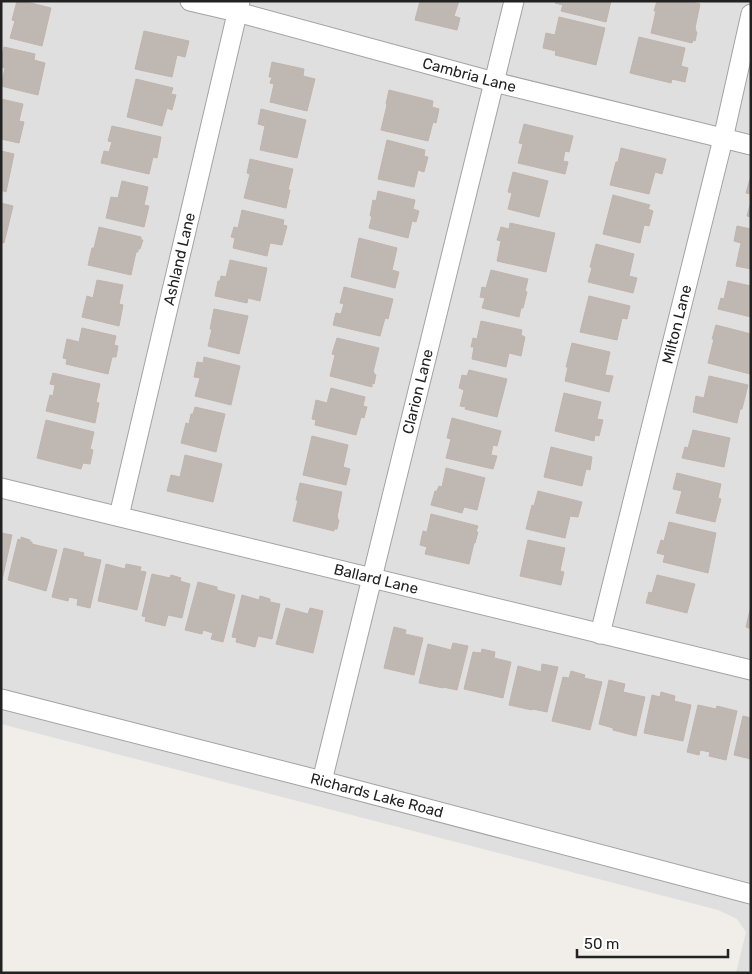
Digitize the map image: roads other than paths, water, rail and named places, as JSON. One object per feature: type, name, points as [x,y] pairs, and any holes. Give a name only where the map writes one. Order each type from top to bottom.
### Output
[{"type":"street","name":"Cambria Lane","points":[[190,1],[238,7],[494,82],[751,145]]},
{"type":"street","name":"Clarion Lane","points":[[322,781],[514,1]]},
{"type":"street","name":"Ashland Lane","points":[[119,516],[238,7]]},
{"type":"street","name":"Milton Lane","points":[[600,634],[723,139],[751,14]]},
{"type":"street","name":"Ballard Lane","points":[[1,488],[751,670]]},
{"type":"street","name":"Richards Lake Road","points":[[1,700],[322,781],[751,894]]}]
